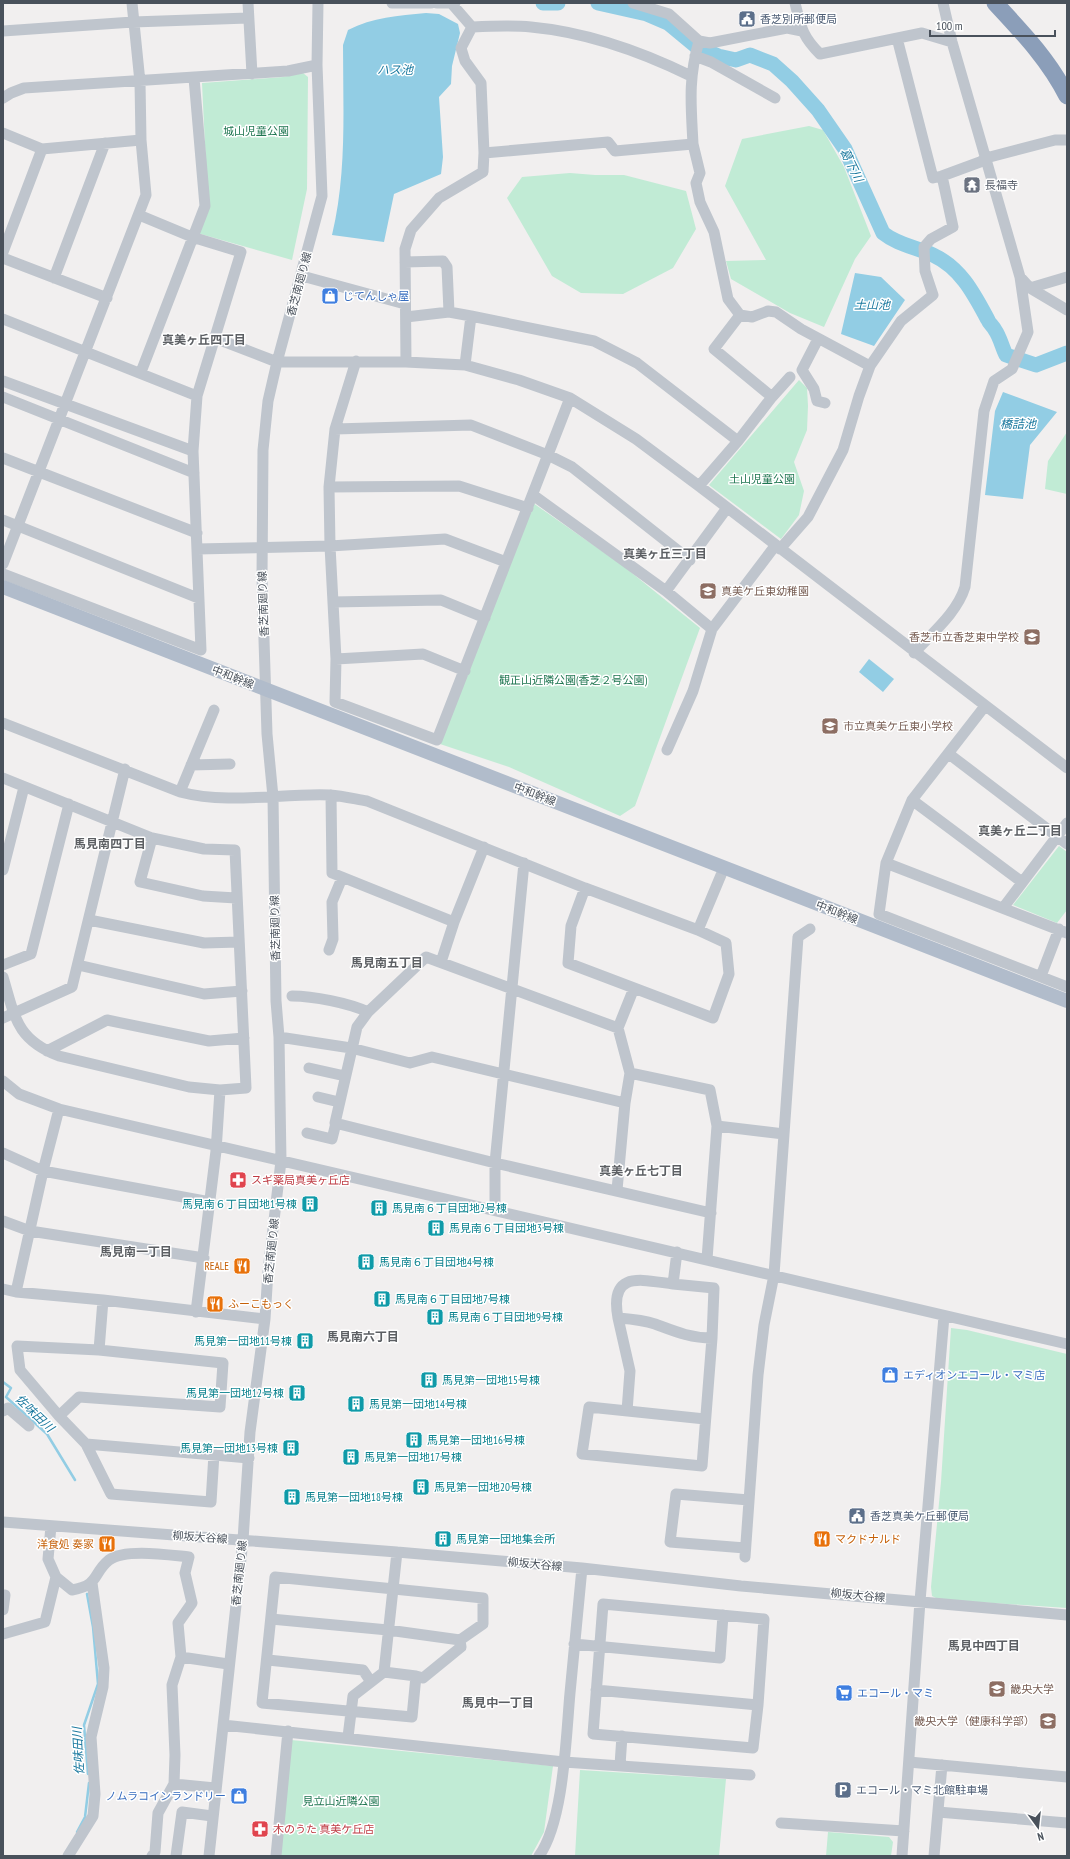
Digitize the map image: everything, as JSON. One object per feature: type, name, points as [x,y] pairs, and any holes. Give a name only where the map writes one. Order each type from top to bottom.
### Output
[{"type":"highway","points":[[995,3],[1030,40],[1050,68],[1067,96]]},
{"type":"main road","name":"中和幹線","points":[[3,587],[267,695],[1067,1010]]},
{"type":"main road","name":"中和幹線","points":[[3,597],[267,695],[1067,1001]]},
{"type":"street","points":[[3,564],[146,195],[141,140],[140,82],[132,3]]},
{"type":"street","points":[[248,3],[252,74]]},
{"type":"street","name":"香芝南廻り線","points":[[209,1856],[242,1540],[250,1432],[265,1319],[268,1271],[281,1161],[279,1037],[276,1001],[273,797],[267,734],[262,548],[263,450],[268,401],[277,362],[302,276],[322,196],[317,66],[318,3]]},
{"type":"street","points":[[392,3],[431,3]]},
{"type":"street","points":[[438,3],[454,4],[472,27]]},
{"type":"street","points":[[633,3],[669,14],[699,40],[710,43],[787,28],[802,31]]},
{"type":"street","points":[[666,3],[669,14]]},
{"type":"street","points":[[794,3],[802,31],[808,41],[820,54],[922,33],[952,42]]},
{"type":"street","points":[[914,653],[950,614],[962,597],[965,587],[984,411],[994,381],[1012,369],[1028,332],[1020,277],[952,42],[943,3]]},
{"type":"street","points":[[3,31],[133,22],[248,18]]},
{"type":"street","points":[[472,27],[532,27],[582,36],[655,60],[691,76]]},
{"type":"street","points":[[406,362],[405,249],[411,230],[438,198],[483,172],[484,153],[481,83],[465,61],[461,48],[472,27]]},
{"type":"street","points":[[897,38],[933,178],[980,162],[986,158],[1055,140],[1067,140]]},
{"type":"street","points":[[699,40],[691,76],[690,93],[693,144],[700,173],[696,183],[700,202],[714,232],[728,299],[740,315],[752,317],[768,311],[776,312],[818,339],[870,366]]},
{"type":"street","points":[[695,56],[711,62],[774,98]]},
{"type":"street","points":[[3,98],[24,88],[252,74],[288,71],[317,66]]},
{"type":"street","points":[[141,372],[205,206],[194,78]]},
{"type":"street","points":[[3,133],[42,149],[141,140]]},
{"type":"street","points":[[484,153],[608,142],[615,151],[693,144]]},
{"type":"street","points":[[54,278],[105,143]]},
{"type":"street","points":[[3,252],[42,149]]},
{"type":"street","points":[[667,750],[693,691],[712,629],[778,548],[808,517],[843,450],[859,396],[870,366],[901,320],[933,295],[924,271],[924,248],[930,240],[953,227],[942,176]]},
{"type":"street","points":[[3,574],[201,650],[193,451],[197,396],[241,252],[192,237],[139,215]]},
{"type":"street","points":[[3,258],[107,298]]},
{"type":"street","points":[[405,262],[443,261],[447,267],[449,312]]},
{"type":"street","points":[[302,276],[405,304]]},
{"type":"street","points":[[1020,277],[1030,288],[1067,310]]},
{"type":"street","points":[[1030,288],[1067,277]]},
{"type":"street","points":[[406,317],[449,312],[594,342],[637,363],[738,441]]},
{"type":"street","points":[[740,315],[714,349],[772,397]]},
{"type":"street","points":[[465,366],[471,316]]},
{"type":"street","points":[[3,320],[141,372],[197,396]]},
{"type":"street","points":[[215,338],[277,362],[406,362],[465,366],[519,380],[570,398],[636,439],[914,653],[1067,768]]},
{"type":"street","points":[[818,339],[802,370],[814,389],[817,401],[825,403]]},
{"type":"street","points":[[356,362],[335,429],[329,487],[330,546],[336,659],[335,702],[437,740],[570,398]]},
{"type":"street","points":[[699,486],[738,441],[772,397],[790,378]]},
{"type":"street","points":[[3,381],[193,451]]},
{"type":"street","points":[[3,397],[194,473]]},
{"type":"street","points":[[335,429],[471,425],[548,456],[572,468],[690,560]]},
{"type":"street","points":[[3,458],[197,532]]},
{"type":"street","points":[[329,487],[459,486],[528,508]]},
{"type":"street","points":[[533,495],[666,591],[712,629]]},
{"type":"street","points":[[666,591],[727,508]]},
{"type":"street","points":[[3,520],[198,598]]},
{"type":"street","points":[[197,549],[330,546],[445,539],[506,562]]},
{"type":"street","points":[[333,602],[441,600],[485,618]]},
{"type":"street","points":[[336,659],[423,654],[465,671]]},
{"type":"street","points":[[985,706],[912,800],[886,863],[878,914],[1067,987]]},
{"type":"street","points":[[180,792],[214,710]]},
{"type":"street","points":[[3,723],[125,769],[180,792],[218,798],[331,795],[367,801],[586,888],[698,930],[726,943],[729,974],[713,1018],[568,963],[571,926],[586,888]]},
{"type":"street","points":[[948,754],[1067,844]]},
{"type":"street","points":[[191,765],[230,764]]},
{"type":"street","points":[[3,1018],[72,987],[125,769]]},
{"type":"street","points":[[3,778],[152,838],[204,849],[235,850],[236,898],[246,1088],[220,1090],[189,1087],[59,1056],[47,1051],[25,1035],[13,1013],[3,977]]},
{"type":"street","points":[[3,870],[24,787]]},
{"type":"street","points":[[331,795],[332,873],[454,922]]},
{"type":"street","points":[[912,800],[1022,882]]},
{"type":"street","points":[[3,966],[32,954],[69,804]]},
{"type":"street","points":[[1003,908],[1067,824]]},
{"type":"street","points":[[152,838],[140,882],[203,896],[236,898]]},
{"type":"street","points":[[441,962],[454,922],[484,847]]},
{"type":"street","points":[[495,1210],[495,1163],[505,1073],[524,863]]},
{"type":"street","points":[[886,863],[1063,931],[1040,976]]},
{"type":"street","points":[[698,930],[721,875]]},
{"type":"street","points":[[329,950],[333,939],[332,902],[342,878]]},
{"type":"street","points":[[89,920],[204,943],[239,942]]},
{"type":"street","points":[[749,1500],[676,1494],[670,1542],[745,1552],[762,1339],[774,1275],[798,937],[810,929]]},
{"type":"street","points":[[307,1133],[332,1140],[351,1048],[357,1027],[368,1012],[426,957],[618,1028]]},
{"type":"street","points":[[78,966],[204,994],[242,991]]},
{"type":"street","points":[[617,1190],[625,1103],[630,1074],[618,1028],[634,988]]},
{"type":"street","points":[[292,996],[306,996],[328,1000],[368,1012]]},
{"type":"street","points":[[47,1051],[107,1020],[209,1041],[244,1038]]},
{"type":"street","points":[[279,1037],[351,1048],[410,1063],[432,1057],[505,1073],[625,1103]]},
{"type":"street","points":[[309,1068],[345,1076]]},
{"type":"street","points":[[630,1074],[710,1090],[717,1126],[707,1259]]},
{"type":"street","points":[[3,1081],[19,1094],[59,1109],[1067,1344]]},
{"type":"street","points":[[196,1312],[204,1258],[220,1090]]},
{"type":"street","points":[[318,1097],[340,1102]]},
{"type":"street","points":[[16,1292],[43,1171],[59,1109]]},
{"type":"street","points":[[336,1123],[495,1163],[617,1190],[711,1213]]},
{"type":"street","points":[[717,1126],[784,1134]]},
{"type":"street","points":[[3,1153],[43,1171],[210,1202]]},
{"type":"street","points":[[3,1221],[30,1231],[204,1258]]},
{"type":"street","points":[[673,1284],[677,1252]]},
{"type":"street","points":[[627,1411],[630,1372],[616,1310],[618,1291],[626,1282],[636,1280],[714,1288],[712,1338],[702,1466],[582,1454],[589,1407],[627,1411],[705,1419]]},
{"type":"street","points":[[3,1289],[16,1292],[103,1300],[265,1319]]},
{"type":"street","points":[[99,1350],[103,1300]]},
{"type":"street","points":[[902,1856],[920,1601],[944,1316]]},
{"type":"street","points":[[618,1318],[642,1320],[682,1335],[712,1338]]},
{"type":"street","points":[[59,1416],[79,1397],[220,1407],[223,1363],[99,1350],[17,1346],[20,1370],[59,1416],[86,1444],[111,1494],[211,1502],[214,1454]]},
{"type":"street","points":[[3,1411],[8,1408],[29,1426]]},
{"type":"street","points":[[86,1444],[249,1458]]},
{"type":"street","name":"柳坂大谷線","points":[[3,1522],[397,1552],[582,1568],[734,1585],[1067,1615]]},
{"type":"street","points":[[51,1526],[48,1559],[56,1577],[72,1590],[84,1588],[92,1583],[109,1560],[126,1554],[140,1553],[189,1557],[185,1574],[192,1603],[178,1623],[181,1657],[172,1685],[175,1755],[174,1784],[158,1813],[155,1852],[152,1856]]},
{"type":"street","points":[[384,1672],[397,1552]]},
{"type":"street","points":[[539,1856],[543,1850],[555,1820],[564,1762],[582,1568]]},
{"type":"street","points":[[3,1634],[45,1622],[56,1577]]},
{"type":"street","points":[[270,1619],[388,1630],[460,1640],[483,1624],[483,1598],[275,1577],[270,1619],[268,1660],[262,1703],[412,1718],[416,1676]]},
{"type":"street","points":[[68,1856],[92,1816],[94,1794],[91,1737],[103,1687],[104,1668],[92,1583]]},
{"type":"street","points":[[3,1595],[5,1595],[3,1610]]},
{"type":"street","points":[[603,1604],[723,1615],[764,1619],[758,1705],[753,1748],[593,1734],[603,1604]]},
{"type":"street","points":[[574,1644],[600,1648],[720,1658],[723,1615]]},
{"type":"street","points":[[348,1737],[353,1696],[384,1672],[424,1678],[461,1647],[460,1640]]},
{"type":"street","points":[[181,1657],[228,1664]]},
{"type":"street","points":[[268,1660],[363,1670],[371,1682]]},
{"type":"street","points":[[596,1690],[758,1705]]},
{"type":"street","points":[[223,1724],[288,1730],[564,1762],[750,1775]]},
{"type":"street","points":[[276,1856],[288,1730]]},
{"type":"street","points":[[620,1765],[622,1736]]},
{"type":"street","points":[[909,1762],[1067,1777]]},
{"type":"street","points":[[934,1856],[942,1765]]},
{"type":"street","points":[[174,1784],[215,1788]]},
{"type":"street","points":[[176,1856],[182,1812],[212,1816]]},
{"type":"street","points":[[938,1812],[1067,1823]]},
{"type":"street","points":[[781,1824],[904,1831]]},
{"type":"green space","name":"城山児童公園","points":[[303,73],[308,77],[307,189],[292,260],[197,233],[208,207],[202,83],[283,77]]},
{"type":"green space","points":[[809,126],[823,130],[844,167],[871,236],[855,259],[824,327],[790,313],[731,279],[726,261],[766,260],[725,186],[742,139]]},
{"type":"green space","points":[[570,173],[624,175],[686,191],[696,229],[673,268],[623,294],[581,293],[552,276],[507,198],[522,177]]},
{"type":"green space","name":"土山児童公園","points":[[799,380],[807,388],[807,430],[794,462],[804,491],[799,515],[781,539],[709,485]]},
{"type":"green space","points":[[1067,432],[1067,494],[1045,489],[1048,461]]},
{"type":"green space","name":"観正山近隣公園(香芝２号公園)","points":[[533,503],[622,565],[700,628],[635,806],[620,816],[509,767],[440,744]]},
{"type":"green space","points":[[1059,846],[1067,852],[1067,910],[1057,923],[1013,905]]},
{"type":"green space","points":[[951,1328],[967,1330],[1067,1354],[1067,1608],[948,1600],[932,1596],[931,1587],[941,1482]]},
{"type":"green space","name":"見立山近隣公園","points":[[291,1740],[553,1766],[544,1832],[531,1856],[279,1856]]},
{"type":"green space","points":[[580,1770],[726,1779],[719,1856],[575,1856]]},
{"type":"green space","points":[[828,1832],[889,1837],[893,1842],[891,1856],[826,1856]]},
{"type":"water","name":"ハス池","points":[[426,13],[439,14],[458,24],[460,33],[452,66],[451,84],[439,97],[443,157],[441,174],[394,194],[384,242],[332,235],[337,212],[342,164],[343,45],[348,30],[376,20]]},
{"type":"water","name":"土山池","points":[[855,273],[881,277],[905,300],[874,346],[841,334]]},
{"type":"water","name":"橋詰池","points":[[1003,392],[1057,412],[1030,445],[1023,499],[985,495],[995,411]]},
{"type":"water","points":[[869,659],[894,679],[883,692],[859,672]]},
{"type":"waterway","name":"葛下川","points":[[543,3],[558,3]]},
{"type":"waterway","name":"葛下川","points":[[598,3],[647,14],[668,23],[697,47],[718,56],[736,60],[750,55],[773,64],[792,81],[818,110],[845,149],[883,233],[901,243],[927,252],[943,260],[959,274],[972,291],[997,333],[1006,355],[1036,365],[1067,353]]},
{"type":"waterway","name":"佐味田川","points":[[3,1382],[11,1388],[6,1397],[47,1434],[75,1480]]},
{"type":"waterway","name":"佐味田川","points":[[87,1594],[93,1627],[98,1684],[84,1725],[88,1774]]},
{"type":"waterway","name":"佐味田川","points":[[77,1832],[85,1817],[89,1783]]},
{"type":"place","name":"香芝別所郵便局","points":[[747,19]]},
{"type":"place","name":"長福寺","points":[[972,185]]},
{"type":"place","name":"じてんしゃ屋","points":[[330,296]]},
{"type":"place","name":"真美ケ丘東幼稚園","points":[[708,591]]},
{"type":"place","name":"香芝市立香芝東中学校","points":[[1032,637]]},
{"type":"place","name":"市立真美ケ丘東小学校","points":[[830,726]]},
{"type":"place","name":"スギ薬局真美ヶ丘店","points":[[238,1180]]},
{"type":"place","name":"馬見南６丁目団地1号棟","points":[[310,1204]]},
{"type":"place","name":"馬見南６丁目団地2号棟","points":[[379,1208]]},
{"type":"place","name":"馬見南６丁目団地3号棟","points":[[436,1228]]},
{"type":"place","name":"馬見南６丁目団地4号棟","points":[[366,1262]]},
{"type":"place","name":"REALE","points":[[242,1266]]},
{"type":"place","name":"馬見南６丁目団地7号棟","points":[[382,1299]]},
{"type":"place","name":"ふーこもっく","points":[[215,1304]]},
{"type":"place","name":"馬見南６丁目団地9号棟","points":[[435,1317]]},
{"type":"place","name":"馬見第一団地11号棟","points":[[305,1341]]},
{"type":"place","name":"エディオンエコール・マミ店","points":[[890,1375]]},
{"type":"place","name":"馬見第一団地15号棟","points":[[429,1380]]},
{"type":"place","name":"馬見第一団地12号棟","points":[[297,1393]]},
{"type":"place","name":"馬見第一団地14号棟","points":[[356,1404]]},
{"type":"place","name":"馬見第一団地16号棟","points":[[414,1440]]},
{"type":"place","name":"馬見第一団地13号棟","points":[[291,1448]]},
{"type":"place","name":"馬見第一団地17号棟","points":[[351,1457]]},
{"type":"place","name":"馬見第一団地20号棟","points":[[421,1487]]},
{"type":"place","name":"馬見第一団地18号棟","points":[[292,1497]]},
{"type":"place","name":"香芝真美ケ丘郵便局","points":[[857,1516]]},
{"type":"place","name":"馬見第一団地集会所","points":[[443,1539]]},
{"type":"place","name":"マクドナルド","points":[[822,1539]]},
{"type":"place","name":"洋食処 奏家","points":[[107,1544]]},
{"type":"place","name":"畿央大学","points":[[997,1689]]},
{"type":"place","name":"エコール・マミ","points":[[844,1693]]},
{"type":"place","name":"畿央大学（健康科学部）","points":[[1048,1721]]},
{"type":"place","name":"エコール・マミ北館駐車場","points":[[843,1790]]},
{"type":"place","name":"ノムラコインランドリー","points":[[239,1796]]},
{"type":"place","name":"木のうた 真美ケ丘店","points":[[260,1829]]},
{"type":"district","name":"真美ヶ丘四丁目","points":[[204,339]]},
{"type":"district","name":"真美ヶ丘三丁目","points":[[665,553]]},
{"type":"district","name":"真美ヶ丘二丁目","points":[[1020,830]]},
{"type":"district","name":"馬見南四丁目","points":[[110,843]]},
{"type":"district","name":"馬見南五丁目","points":[[387,962]]},
{"type":"district","name":"真美ヶ丘七丁目","points":[[641,1170]]},
{"type":"district","name":"馬見南一丁目","points":[[136,1251]]},
{"type":"district","name":"馬見南六丁目","points":[[363,1336]]},
{"type":"district","name":"馬見中四丁目","points":[[984,1645]]},
{"type":"district","name":"馬見中一丁目","points":[[498,1702]]}]
